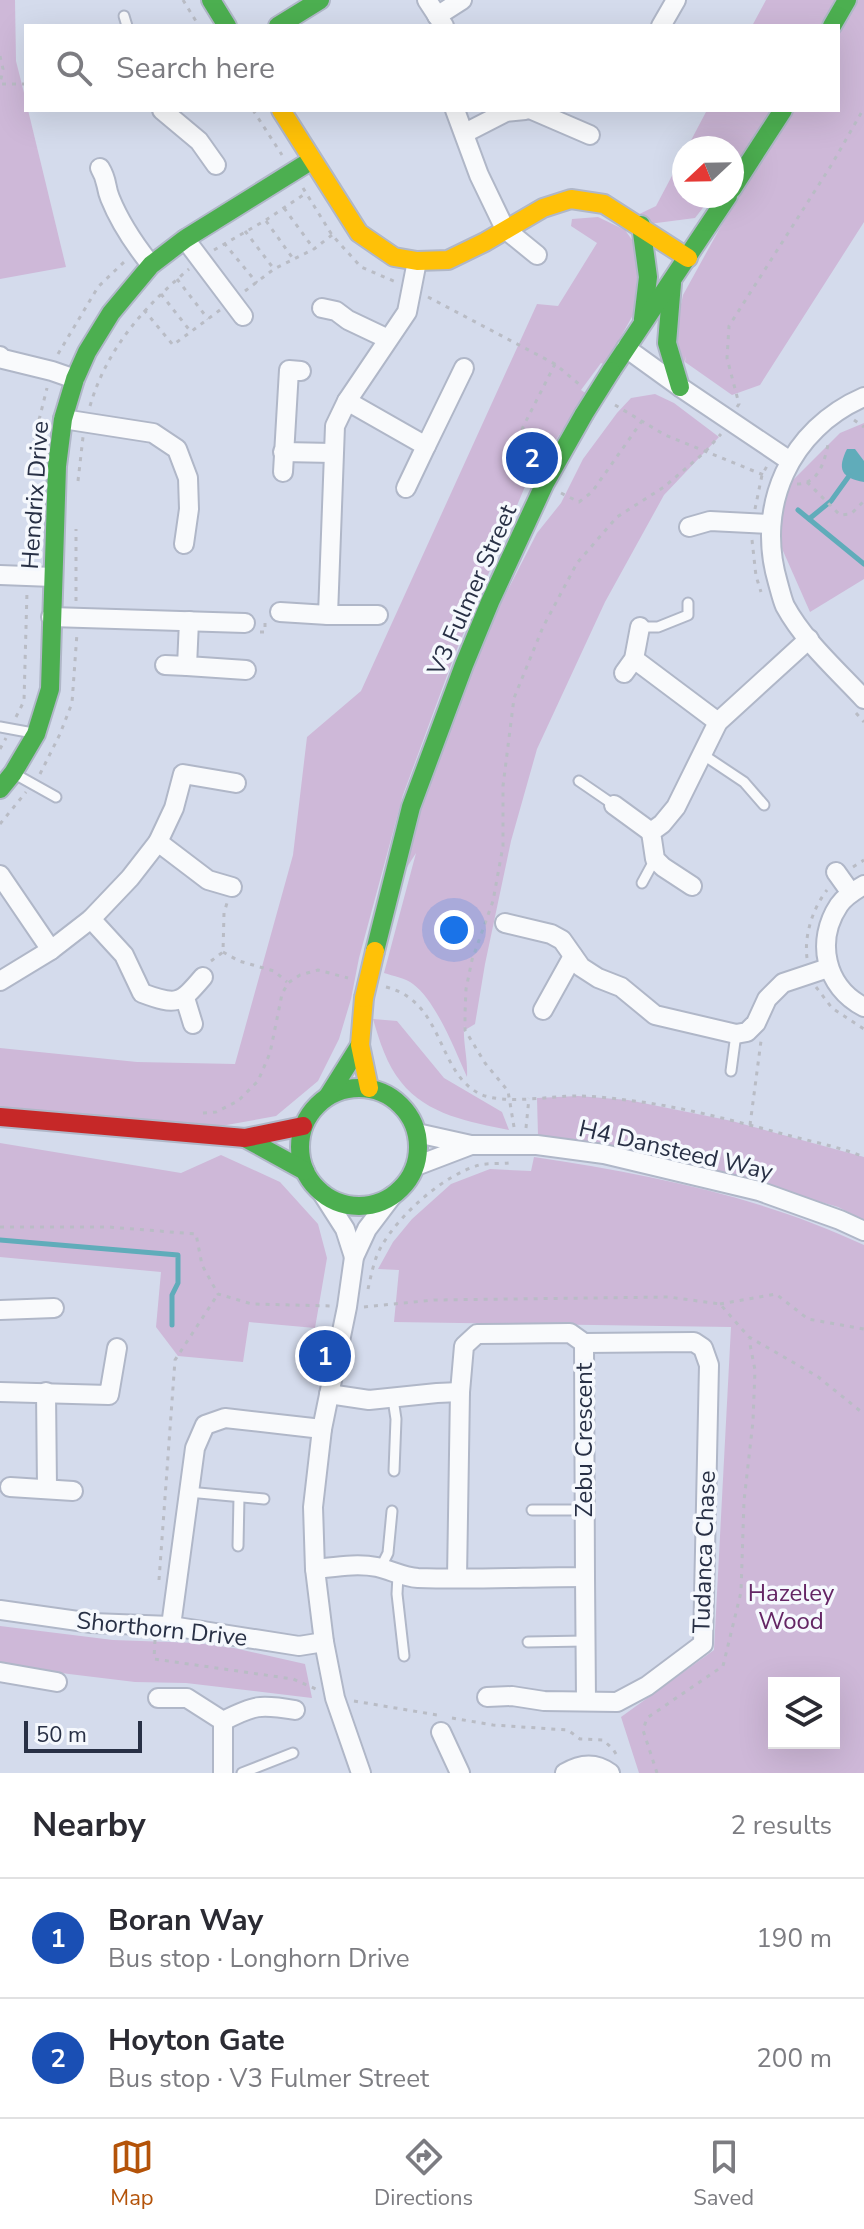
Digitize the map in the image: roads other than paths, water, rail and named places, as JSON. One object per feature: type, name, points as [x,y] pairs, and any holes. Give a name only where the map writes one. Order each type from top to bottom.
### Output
[{"type":"street","points":[[211,0],[226,24]]},
{"type":"street","points":[[281,24],[320,0]]},
{"type":"street","points":[[436,14],[462,0]]},
{"type":"street","points":[[662,24],[676,0]]},
{"type":"street","points":[[833,24],[847,0]]},
{"type":"street","points":[[164,112],[199,141],[216,165]]},
{"type":"street","points":[[282,112],[359,233],[394,257],[417,261],[448,260],[543,208],[571,199],[604,204],[688,258]]},
{"type":"street","points":[[456,112],[479,175],[505,229],[537,255]]},
{"type":"street","points":[[465,133],[506,112]]},
{"type":"street","points":[[537,112],[590,135]]},
{"type":"street","points":[[744,170],[782,112]]},
{"type":"street","name":"Hendrix Drive","points":[[0,789],[36,734],[50,689],[57,466],[63,419],[87,352],[111,313],[151,265],[185,239],[312,160]]},
{"type":"street","points":[[100,168],[117,215],[151,265]]},
{"type":"street","name":"V3 Fulmer Street","points":[[369,1088],[360,1045],[366,988],[375,951],[411,807],[490,602],[545,483],[584,414],[720,208]]},
{"type":"street","points":[[641,225],[648,277],[642,326]]},
{"type":"street","points":[[185,239],[237,309]]},
{"type":"street","points":[[328,615],[335,426],[347,401],[407,312],[417,261]]},
{"type":"street","points":[[672,281],[667,343],[680,387]]},
{"type":"street","points":[[322,308],[336,311],[388,339]]},
{"type":"street","points":[[626,348],[783,456]]},
{"type":"street","points":[[0,356],[75,379]]},
{"type":"street","points":[[406,488],[464,368]]},
{"type":"street","points":[[283,472],[289,370],[301,371]]},
{"type":"street","points":[[859,705],[785,605],[762,524],[779,482],[783,456],[837,410],[864,397]]},
{"type":"street","points":[[347,401],[426,446]]},
{"type":"street","points":[[63,419],[153,433],[177,449],[188,478],[189,509],[184,544]]},
{"type":"street","points":[[283,452],[333,453]]},
{"type":"street","points":[[689,527],[710,521],[762,524]]},
{"type":"street","points":[[0,575],[53,577]]},
{"type":"street","points":[[280,612],[378,615]]},
{"type":"street","points":[[51,617],[245,623]]},
{"type":"street","points":[[187,666],[189,621]]},
{"type":"street","points":[[640,627],[629,666],[718,722]]},
{"type":"street","points":[[651,832],[676,807],[718,722],[809,639]]},
{"type":"street","points":[[165,665],[246,670]]},
{"type":"street","points":[[0,981],[51,950],[91,919],[130,878],[158,842],[174,808],[183,774],[236,783]]},
{"type":"street","points":[[614,805],[651,832],[655,859],[692,886]]},
{"type":"street","points":[[158,842],[208,880],[232,887]]},
{"type":"street","points":[[836,872],[858,889],[841,902],[832,919],[826,943],[828,968],[839,988],[864,1007]]},
{"type":"street","points":[[0,875],[51,950]]},
{"type":"street","points":[[91,919],[124,955],[142,993],[166,1002],[185,998],[203,977]]},
{"type":"street","points":[[505,923],[551,934],[562,940],[581,967],[621,987],[655,1015],[736,1034],[747,1032],[756,1023],[767,999],[783,983],[828,968]]},
{"type":"street","points":[[543,1010],[573,956]]},
{"type":"street","points":[[185,998],[193,1024]]},
{"type":"street","name":"V3 Fulmer Street","points":[[328,1096],[360,1045]]},
{"type":"street","points":[[361,1773],[335,1698],[324,1642],[315,1569],[313,1507],[322,1429],[354,1257],[367,1229],[406,1183],[416,1166],[419,1149],[417,1133],[405,1108],[383,1092],[355,1087],[328,1096],[313,1109],[303,1126],[300,1141],[300,1157],[312,1183],[334,1201],[349,1205],[364,1206],[392,1196]]},
{"type":"street","points":[[0,1117],[245,1138],[303,1126]]},
{"type":"street","name":"H4 Dansteed Way","points":[[417,1133],[518,1151],[604,1154],[759,1191],[864,1231]]},
{"type":"street","points":[[245,1138],[305,1171]]},
{"type":"street","name":"H4 Dansteed Way","points":[[416,1166],[471,1145]]},
{"type":"street","points":[[322,1193],[345,1229],[354,1257]]},
{"type":"street","points":[[0,1310],[54,1308]]},
{"type":"street","name":"Zebu Crescent","points":[[457,1578],[460,1392],[464,1346],[477,1334],[570,1333],[584,1343],[586,1701]]},
{"type":"street","name":"Tudanca Chase","points":[[487,1697],[617,1702],[647,1686],[703,1644],[709,1365],[703,1348],[694,1342],[584,1343]]},
{"type":"street","points":[[0,1392],[109,1395],[117,1348]]},
{"type":"street","points":[[46,1392],[47,1488]]},
{"type":"street","points":[[329,1394],[369,1400],[460,1392]]},
{"type":"street","points":[[171,1626],[195,1448],[205,1425],[225,1418],[322,1429]]},
{"type":"street","points":[[10,1487],[73,1491]]},
{"type":"street","points":[[315,1569],[366,1566],[415,1578],[585,1577]]},
{"type":"street","name":"Shorthorn Drive","points":[[0,1610],[92,1623],[171,1626],[299,1646],[324,1642]]},
{"type":"street","points":[[0,1672],[57,1682]]},
{"type":"street","points":[[158,1698],[187,1698],[223,1721]]},
{"type":"street","points":[[223,1721],[250,1707],[295,1710]]},
{"type":"street","points":[[223,1721],[223,1773]]},
{"type":"street","points":[[442,1722],[460,1773]]},
{"type":"street","points":[[565,1773],[580,1764],[615,1766]]},
{"type":"lane","points":[[640,627],[658,627],[688,615],[688,603]]},
{"type":"lane","points":[[0,727],[36,734]]},
{"type":"lane","points":[[702,754],[744,782],[764,805]]},
{"type":"lane","points":[[13,773],[56,797]]},
{"type":"lane","points":[[579,781],[614,805]]},
{"type":"lane","points":[[642,883],[655,859]]},
{"type":"lane","points":[[731,1071],[736,1034]]},
{"type":"lane","points":[[393,1399],[396,1419],[394,1471]]},
{"type":"lane","points":[[188,1492],[264,1499]]},
{"type":"lane","points":[[238,1546],[239,1497]]},
{"type":"lane","points":[[532,1510],[585,1510]]},
{"type":"lane","points":[[392,1511],[389,1571],[397,1594],[404,1656]]},
{"type":"lane","points":[[528,1642],[585,1641]]},
{"type":"lane","points":[[242,1773],[293,1753]]},
{"type":"water","points":[[847,449],[855,449],[864,461],[864,482],[850,478],[843,472],[842,462]]},
{"type":"waterway","points":[[809,519],[831,501],[849,476]]},
{"type":"waterway","points":[[798,510],[864,564]]},
{"type":"waterway","points":[[0,1240],[178,1255],[178,1283],[172,1295],[172,1325]]},
{"type":"place","name":"Hoyton Gate","points":[[532,458]]},
{"type":"place","name":"Boran Way","points":[[325,1356]]},
{"type":"park label","name":"Hazeley Wood","points":[[791,1607]]}]
